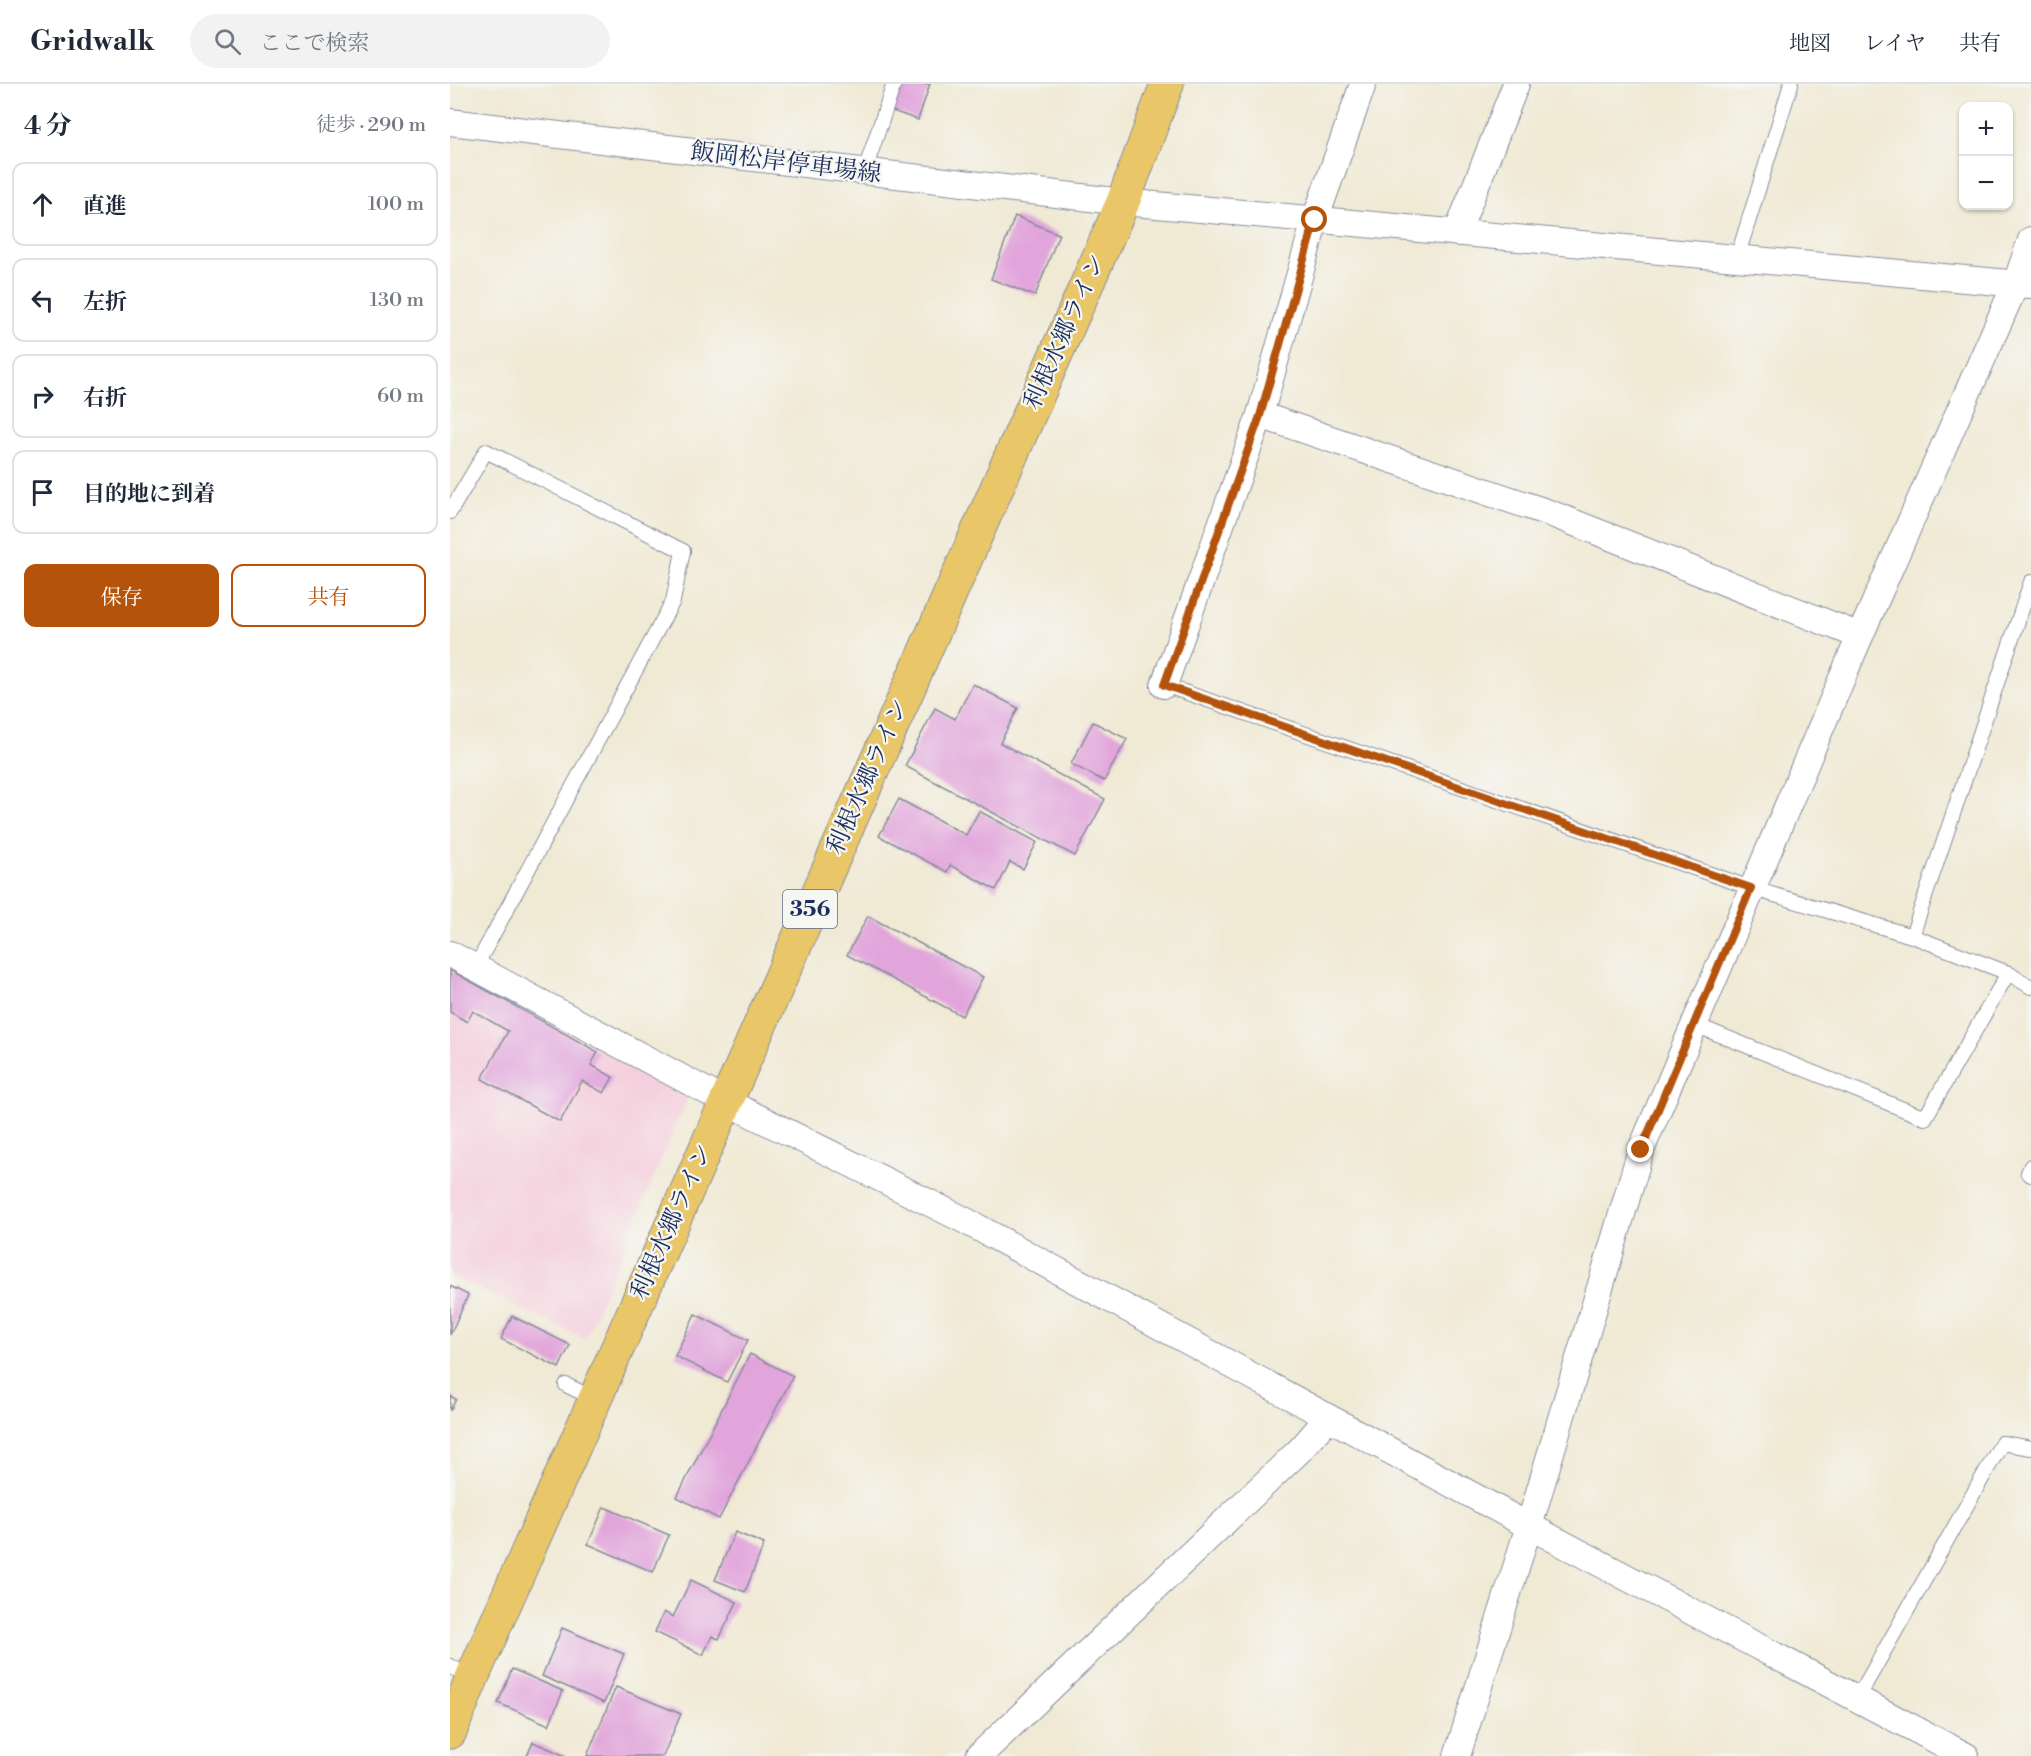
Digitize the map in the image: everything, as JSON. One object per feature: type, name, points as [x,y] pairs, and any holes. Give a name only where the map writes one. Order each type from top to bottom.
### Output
[{"type":"highway","name":"利根水郷ライン","points":[[450,1732],[461,1672],[581,1392],[725,1101],[1123,202],[1167,84]]},
{"type":"street","points":[[1164,685],[1260,416],[1315,220],[1363,84]]},
{"type":"street","points":[[1457,233],[1516,84]]},
{"type":"street","name":"飯岡松岸停車場線","points":[[450,122],[1123,202],[2024,284]]},
{"type":"street","points":[[1457,1756],[1529,1526],[1641,1150],[1860,636],[2024,284],[2031,240]]},
{"type":"street","points":[[1260,416],[1552,514],[1860,636]]},
{"type":"street","points":[[450,954],[725,1101],[964,1220],[1529,1526],[1966,1756]]},
{"type":"street","points":[[980,1756],[1301,1449],[1328,1418]]},
{"type":"lane","points":[[864,172],[894,84]]},
{"type":"lane","points":[[1737,258],[1791,84]]},
{"type":"lane","points":[[450,512],[486,451],[683,551],[673,601],[475,968]]},
{"type":"lane","points":[[1912,936],[2031,582]]},
{"type":"lane","points":[[1164,685],[1751,888],[1912,936],[2008,973],[2031,987]]},
{"type":"lane","points":[[1693,1024],[1925,1118],[2008,973]]},
{"type":"lane","points":[[2031,1166],[2028,1173],[2031,1175]]},
{"type":"lane","points":[[1857,1699],[2002,1443],[2031,1448]]},
{"type":"shaded area","points":[[450,968],[688,1097],[585,1339],[450,1275]]},
{"type":"building","points":[[899,84],[930,84],[918,120],[890,110]]},
{"type":"building","points":[[1015,216],[1059,234],[1035,296],[991,279]]},
{"type":"building","points":[[973,684],[1018,708],[1000,743],[1105,799],[1075,856],[905,766],[935,708],[955,719]]},
{"type":"building","points":[[1093,722],[1127,739],[1104,781],[1071,764]]},
{"type":"building","points":[[899,799],[966,835],[979,811],[1037,842],[1023,869],[1010,862],[996,890],[950,865],[947,872],[879,836]]},
{"type":"building","points":[[868,916],[983,977],[962,1016],[847,955]]},
{"type":"building","points":[[450,970],[598,1052],[591,1065],[613,1077],[604,1093],[582,1081],[560,1122],[482,1079],[508,1031],[473,1011],[467,1022],[450,1012]]},
{"type":"building","points":[[450,1286],[468,1295],[450,1335]]},
{"type":"building","points":[[695,1314],[748,1340],[727,1382],[675,1356]]},
{"type":"building","points":[[512,1316],[570,1345],[559,1368],[501,1339]]},
{"type":"building","points":[[750,1354],[793,1376],[719,1519],[677,1497]]},
{"type":"building","points":[[450,1396],[456,1399],[450,1411]]},
{"type":"building","points":[[604,1507],[669,1535],[653,1572],[588,1544]]},
{"type":"building","points":[[735,1532],[764,1544],[745,1592],[715,1580]]},
{"type":"building","points":[[691,1580],[737,1602],[719,1639],[712,1636],[703,1655],[655,1632],[664,1612],[673,1617]]},
{"type":"building","points":[[562,1628],[624,1654],[604,1703],[542,1676]]},
{"type":"building","points":[[512,1669],[563,1691],[549,1725],[498,1703]]},
{"type":"building","points":[[616,1687],[681,1714],[663,1756],[587,1756]]},
{"type":"building","points":[[533,1742],[566,1756],[527,1756]]},
{"type":"route","points":[[1315,220],[1260,416],[1164,685],[1751,888],[1641,1150]]}]
